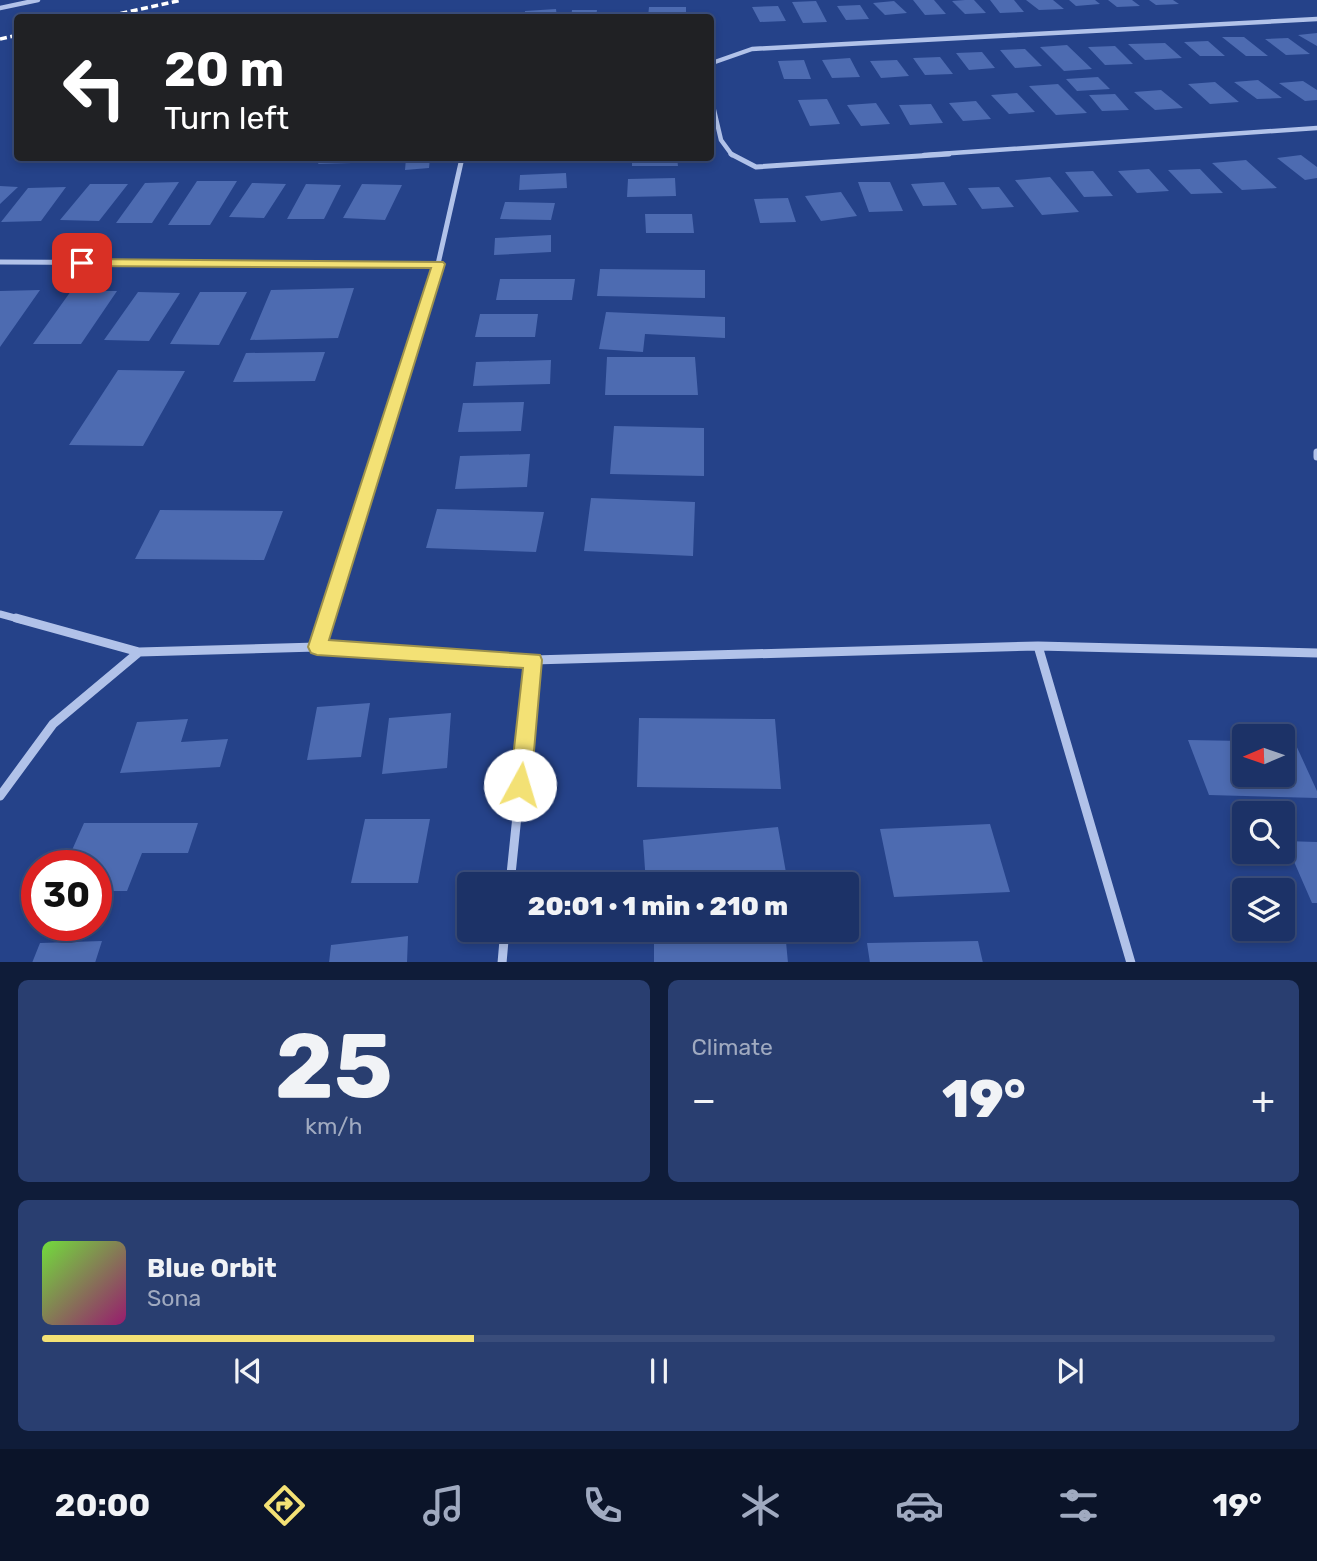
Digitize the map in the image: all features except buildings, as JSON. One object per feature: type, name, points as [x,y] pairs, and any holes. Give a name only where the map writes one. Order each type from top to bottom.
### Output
[{"type":"street","points":[[0,8],[38,0]]},
{"type":"street","points":[[714,63],[752,49],[1317,19]]},
{"type":"street","points":[[714,109],[725,152],[737,162],[756,167],[1317,128]]},
{"type":"street","points":[[317,647],[438,264],[461,161]]},
{"type":"street","points":[[0,262],[438,264]]},
{"type":"street","points":[[0,614],[139,652],[317,647],[533,660],[1038,646],[1317,653]]},
{"type":"street","points":[[1038,646],[1131,962]]},
{"type":"street","points":[[0,796],[53,724],[139,652]]},
{"type":"street","points":[[511,872],[533,660]]},
{"type":"street","points":[[502,962],[504,942]]},
{"type":"railway","points":[[118,14],[182,0]]},
{"type":"railway","points":[[0,39],[14,36]]},
{"type":"route","points":[[82,263],[438,264],[317,647],[533,660],[520,785]]}]
